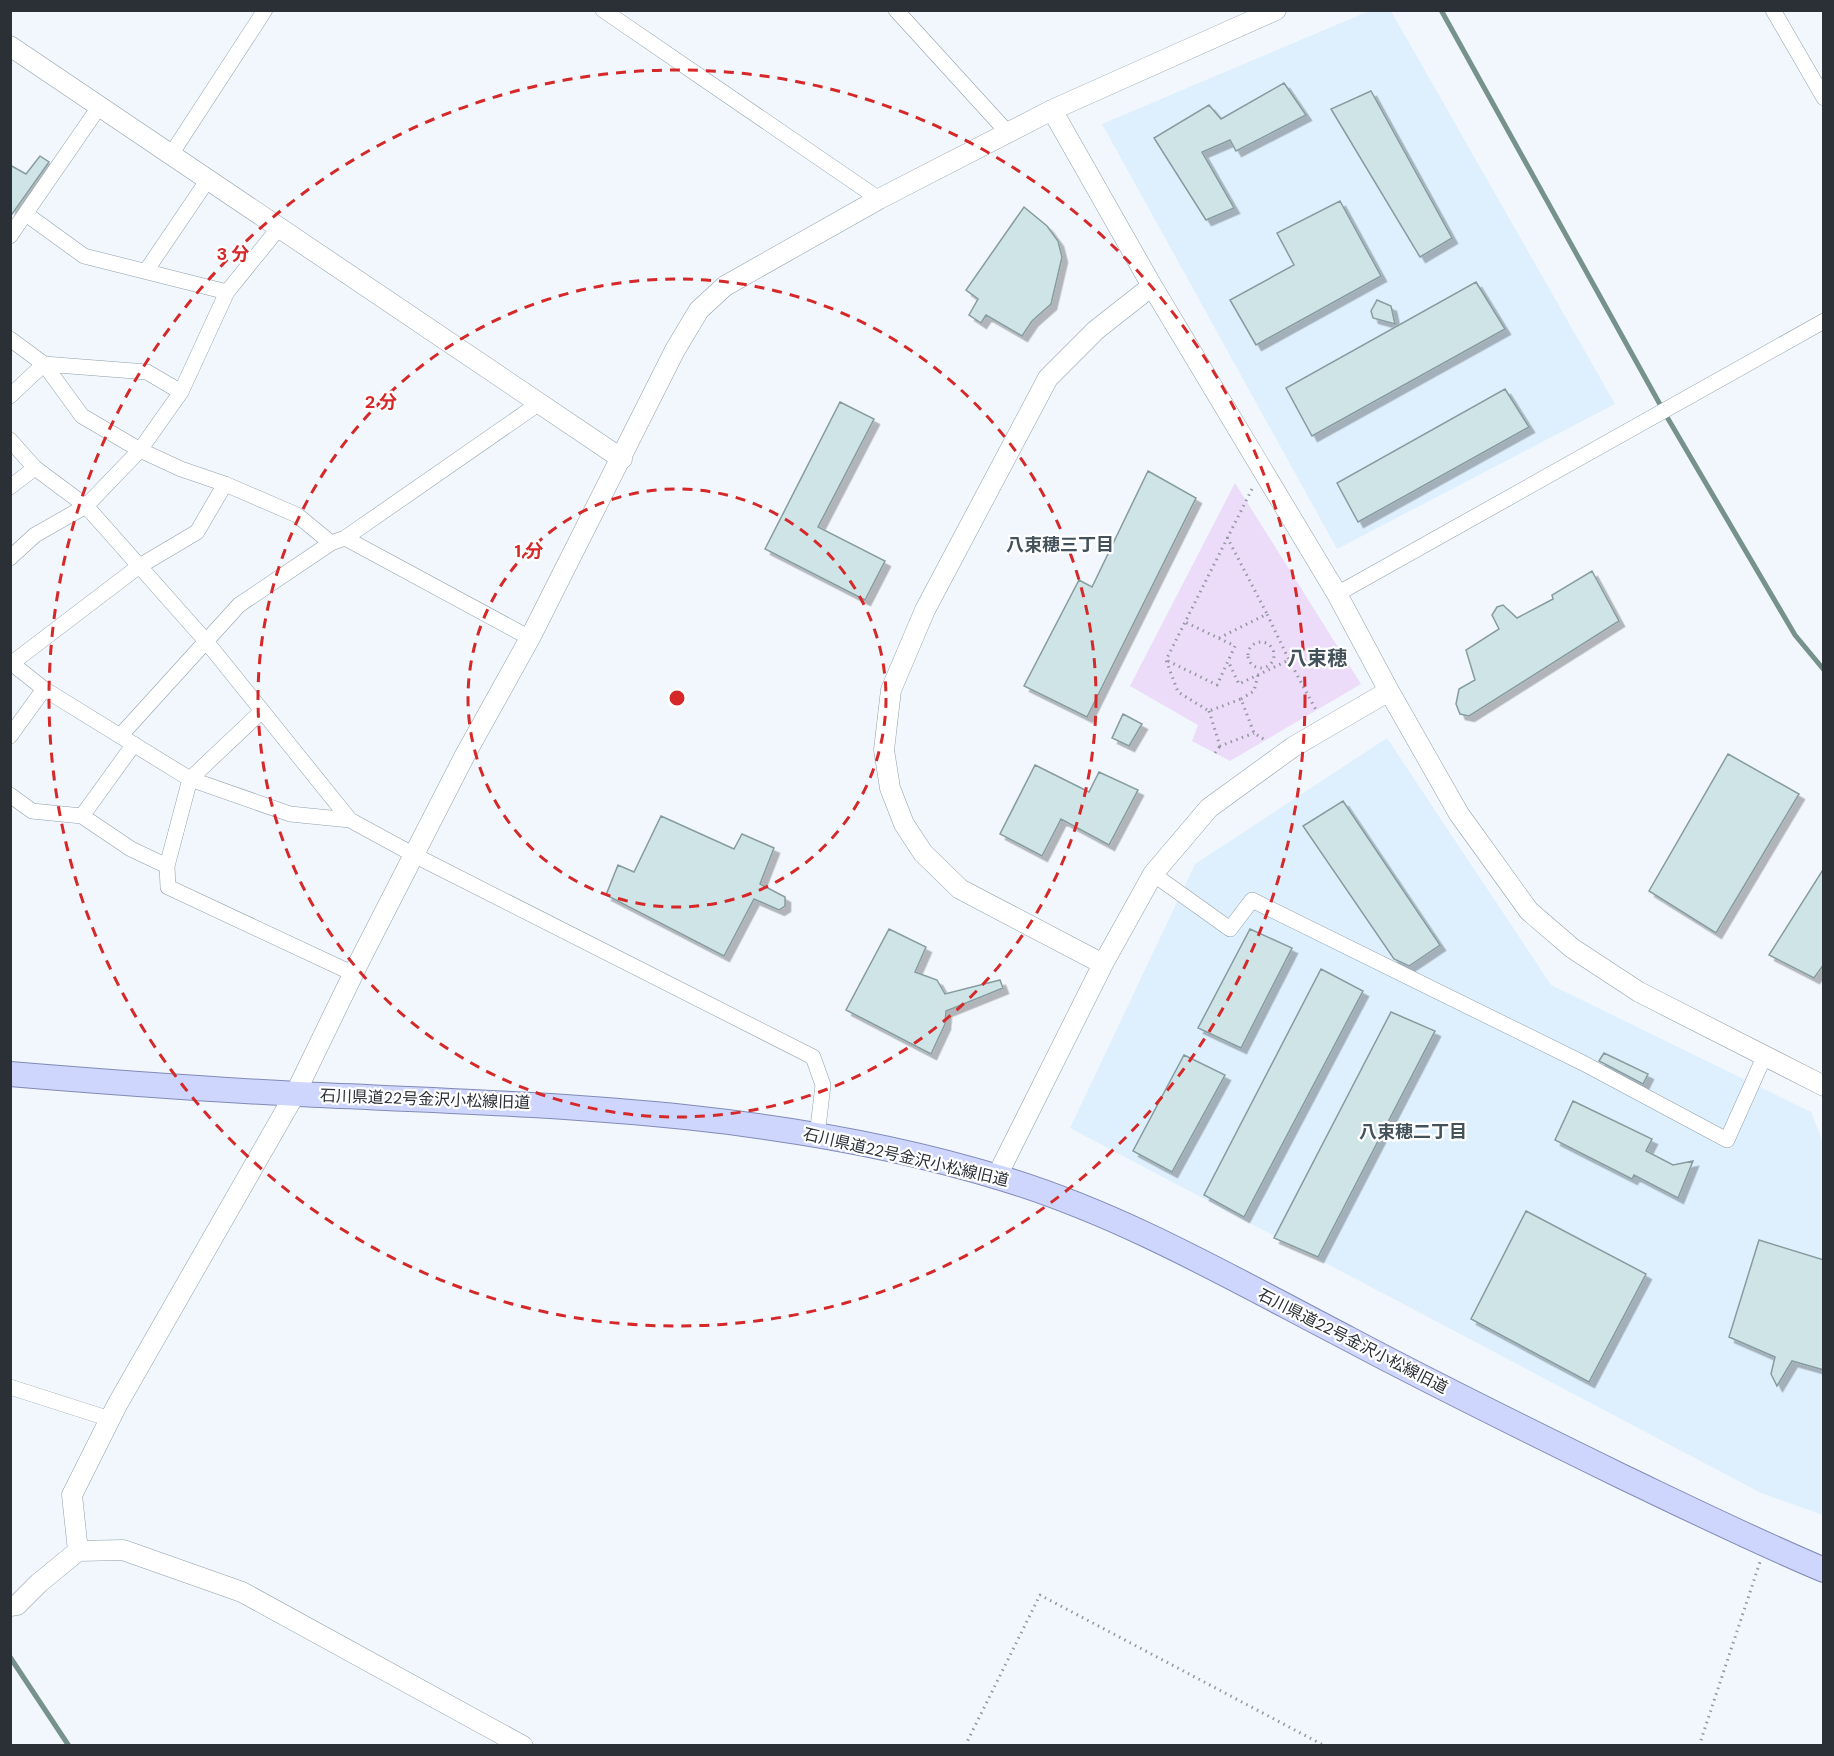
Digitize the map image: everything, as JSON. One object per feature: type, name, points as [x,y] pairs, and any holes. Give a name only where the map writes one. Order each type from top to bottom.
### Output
[{"type":"main road","name":"石川県道22号金沢小松線旧道","points":[[10,1074],[295,1094],[542,1104],[760,1125],[899,1152],[997,1176],[1054,1195],[1149,1235],[1467,1400],[1765,1545],[1824,1570]]},
{"type":"street","points":[[170,156],[265,10]]},
{"type":"street","points":[[603,10],[879,199]]},
{"type":"street","points":[[896,10],[1009,134]]},
{"type":"street","points":[[78,1551],[72,1495],[110,1419],[295,1094],[465,755],[530,638],[675,350],[699,310],[725,286],[879,199],[1052,110],[1276,10]]},
{"type":"street","points":[[1773,10],[1824,98]]},
{"type":"street","points":[[10,46],[622,459]]},
{"type":"street","points":[[10,236],[99,107]]},
{"type":"street","points":[[1052,110],[1152,286],[1337,594],[1459,814],[1529,911],[1572,948],[1639,992],[1824,1086]]},
{"type":"street","points":[[146,271],[207,181]]},
{"type":"street","points":[[26,214],[84,256],[227,292]]},
{"type":"street","points":[[10,558],[35,535],[86,506],[140,450],[181,392],[227,292],[278,229]]},
{"type":"street","points":[[1103,964],[960,889],[923,853],[904,824],[890,788],[884,750],[891,690],[925,610],[1048,378],[1096,330],[1152,286]]},
{"type":"street","points":[[1337,594],[1824,321]]},
{"type":"street","points":[[10,339],[44,364],[82,416],[140,450],[181,469],[225,484],[297,514],[338,541],[530,638]]},
{"type":"street","points":[[10,396],[44,364],[147,372],[181,392]]},
{"type":"street","points":[[120,736],[239,605],[338,541],[538,404]]},
{"type":"street","points":[[10,440],[35,468],[86,506],[205,640],[350,820],[416,856],[813,1057],[823,1085],[817,1136]]},
{"type":"street","points":[[10,487],[35,468]]},
{"type":"street","points":[[225,484],[197,532],[138,567],[11,662],[44,689],[190,779],[290,814],[350,820]]},
{"type":"street","points":[[10,736],[44,689]]},
{"type":"street","points":[[997,1176],[1103,964],[1153,874],[1209,808],[1293,747],[1389,691]]},
{"type":"street","points":[[262,711],[190,779],[167,866],[168,887],[354,974]]},
{"type":"street","points":[[82,816],[134,744]]},
{"type":"street","points":[[10,795],[32,811],[82,816],[131,849],[167,866]]},
{"type":"street","points":[[1153,874],[1230,929],[1252,900],[1583,1063],[1727,1140],[1765,1055]]},
{"type":"street","points":[[10,1387],[110,1419]]},
{"type":"street","points":[[10,1606],[17,1605],[39,1583],[78,1551],[123,1550],[242,1592],[523,1746]]},
{"type":"path","points":[[1220,746],[1209,711],[1178,692],[1166,660],[1248,493],[1264,473]]},
{"type":"path","points":[[1227,537],[1316,710]]},
{"type":"path","points":[[1219,638],[1267,614]]},
{"type":"path","points":[[1166,660],[1217,685],[1235,646],[1185,622]]},
{"type":"path","points":[[1258,642],[1267,643],[1273,649],[1272,662],[1266,668],[1253,666],[1247,655],[1250,646],[1258,642]]},
{"type":"path","points":[[1228,661],[1239,684],[1289,660]]},
{"type":"path","points":[[1209,711],[1241,699],[1254,691],[1258,675]]},
{"type":"path","points":[[1241,699],[1254,733],[1265,740]]},
{"type":"path","points":[[1215,753],[1220,746],[1254,733]]},
{"type":"path","points":[[1699,1746],[1765,1545]]},
{"type":"path","points":[[964,1746],[1040,1595],[1325,1746]]},
{"type":"shaded area","points":[[1369,11],[1391,11],[1615,404],[1337,549],[1102,124]]},
{"type":"shaded area","points":[[1235,483],[1361,684],[1230,761],[1192,741],[1198,725],[1130,686]]},
{"type":"shaded area","points":[[1387,738],[1551,985],[1811,1112],[1824,1145],[1823,1515],[1761,1493],[1070,1128],[1195,864]]},
{"type":"building","points":[[1284,83],[1306,115],[1236,151],[1230,140],[1202,152],[1234,208],[1206,220],[1154,138],[1209,105],[1221,119]]},
{"type":"building","points":[[1371,91],[1452,238],[1420,257],[1331,109]]},
{"type":"building","points":[[40,156],[49,162],[10,217],[10,165],[26,174]]},
{"type":"building","points":[[1340,201],[1381,276],[1256,345],[1230,300],[1294,265],[1277,233]]},
{"type":"building","points":[[1024,207],[1047,226],[1058,241],[1062,257],[1051,304],[1032,321],[1022,336],[986,315],[981,323],[969,315],[978,299],[966,290]]},
{"type":"building","points":[[1476,282],[1505,329],[1312,436],[1286,388]]},
{"type":"building","points":[[1377,300],[1391,306],[1395,324],[1373,318],[1371,311]]},
{"type":"building","points":[[1505,389],[1529,427],[1358,522],[1337,483]]},
{"type":"building","points":[[840,402],[874,419],[818,527],[885,561],[865,600],[765,549]]},
{"type":"building","points":[[1148,471],[1196,498],[1087,717],[1024,686],[1079,580],[1092,587]]},
{"type":"building","points":[[1592,571],[1619,621],[1469,716],[1460,714],[1456,704],[1459,689],[1475,680],[1466,650],[1499,629],[1492,615],[1497,607],[1503,605],[1517,618],[1553,599],[1552,595]]},
{"type":"building","points":[[1123,714],[1142,724],[1129,746],[1112,738]]},
{"type":"building","points":[[1728,754],[1799,794],[1716,933],[1649,891]]},
{"type":"building","points":[[1035,765],[1089,792],[1099,772],[1138,790],[1109,845],[1061,819],[1042,856],[1000,834]]},
{"type":"building","points":[[1343,801],[1440,945],[1409,966],[1394,959],[1303,826]]},
{"type":"building","points":[[661,816],[734,849],[742,834],[774,848],[760,884],[785,897],[785,906],[779,910],[754,899],[724,956],[606,895],[618,865],[634,872]]},
{"type":"building","points":[[1824,868],[1824,964],[1814,978],[1769,955]]},
{"type":"building","points":[[889,929],[926,947],[915,972],[937,980],[945,994],[1000,980],[1003,988],[946,1011],[945,1024],[931,1054],[846,1010]]},
{"type":"building","points":[[1250,929],[1292,948],[1241,1048],[1198,1028]]},
{"type":"building","points":[[1321,969],[1363,991],[1244,1217],[1204,1195]]},
{"type":"building","points":[[1391,1012],[1435,1031],[1318,1257],[1274,1238]]},
{"type":"building","points":[[1604,1053],[1648,1074],[1643,1084],[1599,1061]]},
{"type":"building","points":[[1184,1055],[1225,1075],[1172,1172],[1133,1151]]},
{"type":"building","points":[[1573,1101],[1652,1139],[1646,1151],[1673,1165],[1693,1161],[1678,1198],[1634,1175],[1632,1179],[1555,1140]]},
{"type":"building","points":[[1526,1211],[1646,1274],[1589,1382],[1471,1319]]},
{"type":"building","points":[[1759,1240],[1824,1260],[1824,1370],[1792,1361],[1777,1386],[1771,1374],[1775,1357],[1729,1337]]},
{"type":"waterway","points":[[1441,10],[1667,417],[1795,635],[1824,670]]},
{"type":"waterway","points":[[10,1657],[69,1746]]},
{"type":"district","name":"八束穂三丁目","points":[[1060,545]]},
{"type":"district","name":"八束穂","points":[[1317,658]]},
{"type":"district","name":"八束穂二丁目","points":[[1413,1132]]}]
